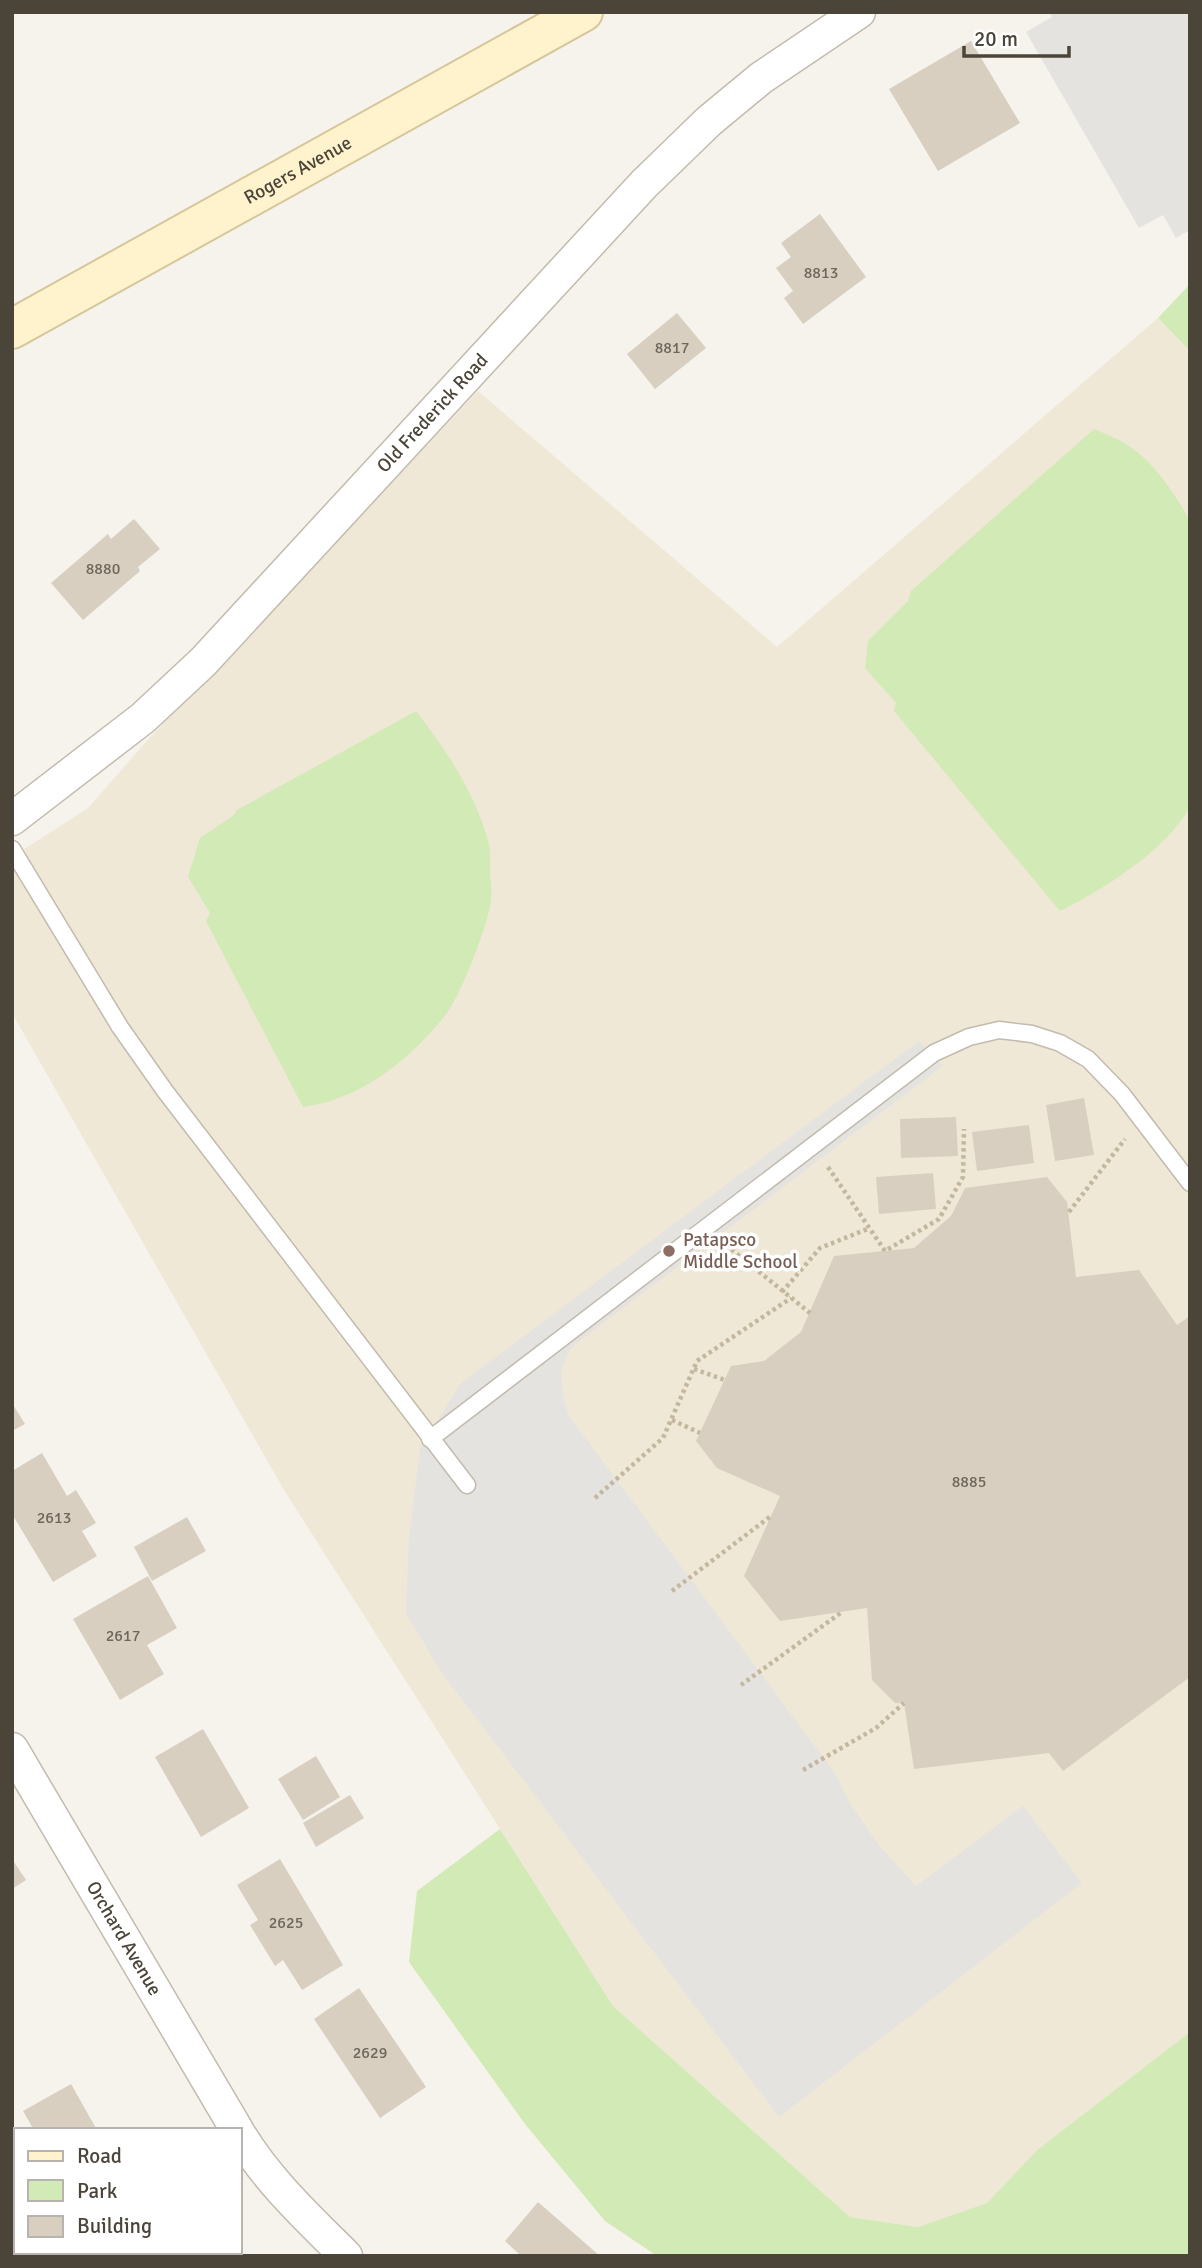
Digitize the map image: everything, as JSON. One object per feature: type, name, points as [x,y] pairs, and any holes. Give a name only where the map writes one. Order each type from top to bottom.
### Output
[{"type":"main road","name":"Rogers Avenue","points":[[12,329],[583,12]]},
{"type":"street","name":"Old Frederick Road","points":[[12,819],[143,718],[203,662],[568,265],[644,184],[709,121],[761,78],[859,12]]},
{"type":"street","name":"Orchard Avenue","points":[[12,1749],[236,2128]]},
{"type":"street","points":[[242,2138],[251,2153],[295,2205],[346,2256]]},
{"type":"lane","points":[[12,849],[120,1027],[165,1091],[467,1485]]},
{"type":"lane","points":[[430,1438],[934,1054],[969,1037],[999,1030],[1032,1034],[1060,1043],[1088,1059],[1122,1094],[1190,1183]]},
{"type":"path","points":[[1069,1212],[1141,1119]]},
{"type":"path","points":[[813,1146],[885,1251],[939,1220],[963,1177],[964,1129]]},
{"type":"path","points":[[706,1228],[810,1313]]},
{"type":"path","points":[[782,1292],[820,1248],[870,1228]]},
{"type":"path","points":[[595,1498],[663,1438],[697,1361],[791,1298]]},
{"type":"path","points":[[694,1369],[725,1380]]},
{"type":"path","points":[[673,1420],[700,1433]]},
{"type":"path","points":[[672,1591],[771,1516]]},
{"type":"path","points":[[741,1685],[842,1612]]},
{"type":"path","points":[[803,1770],[876,1728],[904,1703]]},
{"type":"shaded area","points":[[1050,12],[1190,12],[1190,230],[1176,238],[1163,215],[1139,228],[1026,32],[1052,17]]},
{"type":"shaded area","name":"Patapsco Middle School","points":[[1158,318],[1190,351],[1190,2032],[1037,2150],[987,2203],[918,2227],[850,2217],[613,2006],[284,1490],[12,1013],[12,857],[88,808],[144,744],[478,391],[777,647]]},
{"type":"shaded area","points":[[919,1041],[943,1066],[581,1340],[570,1349],[561,1370],[563,1397],[569,1416],[835,1773],[851,1805],[878,1844],[916,1886],[1023,1806],[1082,1883],[779,2117],[442,1673],[406,1613],[409,1538],[420,1449],[461,1383]]},
{"type":"green space","points":[[1190,284],[1190,351],[1158,318]]},
{"type":"green space","points":[[1094,429],[1125,443],[1147,461],[1171,490],[1190,521],[1190,807],[1166,838],[1150,853],[1114,880],[1060,911],[894,711],[896,703],[865,668],[868,641],[908,601],[911,591]]},
{"type":"green space","points":[[416,711],[458,772],[482,823],[490,848],[491,899],[486,924],[453,1004],[418,1046],[365,1086],[345,1096],[303,1107],[206,921],[210,913],[188,877],[200,838],[233,816],[237,810]]},
{"type":"green space","points":[[500,1829],[613,2006],[850,2217],[918,2227],[987,2203],[1037,2150],[1190,2032],[1190,2256],[657,2256],[605,2221],[525,2124],[409,1962],[417,1891]]},
{"type":"building","points":[[971,41],[1020,123],[938,171],[889,89]]},
{"type":"building","points":[[820,214],[866,277],[803,324],[784,298],[793,291],[776,268],[791,257],[781,243]]},
{"type":"building","points":[[677,313],[706,348],[655,389],[627,354]]},
{"type":"building","points":[[134,519],[160,549],[138,567],[140,571],[83,620],[51,583],[108,534],[111,539]]},
{"type":"building","points":[[1084,1098],[1094,1155],[1055,1161],[1046,1105]]},
{"type":"building","points":[[956,1117],[958,1156],[901,1158],[900,1119]]},
{"type":"building","points":[[1029,1125],[1034,1163],[977,1171],[972,1132]]},
{"type":"building","points":[[933,1173],[936,1209],[879,1214],[876,1177]]},
{"type":"building","points":[[1047,1177],[1067,1202],[1076,1277],[1139,1270],[1177,1325],[1190,1316],[1190,1677],[1063,1771],[1049,1753],[914,1769],[904,1703],[895,1703],[872,1680],[867,1608],[780,1621],[744,1576],[780,1496],[717,1468],[696,1441],[731,1366],[764,1361],[801,1332],[834,1256],[914,1248],[951,1216],[965,1188]]},
{"type":"building","points":[[12,1403],[25,1424],[12,1431]]},
{"type":"building","points":[[42,1453],[67,1496],[76,1490],[96,1523],[82,1531],[97,1556],[53,1582],[12,1514],[12,1471]]},
{"type":"building","points":[[187,1517],[206,1551],[152,1581],[134,1547]]},
{"type":"building","points":[[148,1576],[177,1628],[147,1645],[164,1674],[120,1700],[73,1619]]},
{"type":"building","points":[[203,1729],[249,1808],[201,1837],[155,1757]]},
{"type":"building","points":[[316,1756],[340,1797],[303,1820],[278,1779]]},
{"type":"building","points":[[350,1795],[364,1818],[316,1847],[303,1823]]},
{"type":"building","points":[[12,1859],[26,1880],[12,1889]]},
{"type":"building","points":[[280,1859],[343,1965],[302,1990],[283,1960],[275,1966],[250,1925],[258,1920],[237,1885]]},
{"type":"building","points":[[359,1988],[426,2087],[380,2118],[314,2019]]},
{"type":"building","points":[[71,2084],[96,2128],[33,2128],[23,2111]]},
{"type":"building","points":[[538,2202],[600,2256],[521,2256],[505,2241]]},
{"type":"place","name":"Patapsco Middle School","points":[[669,1251]]}]
